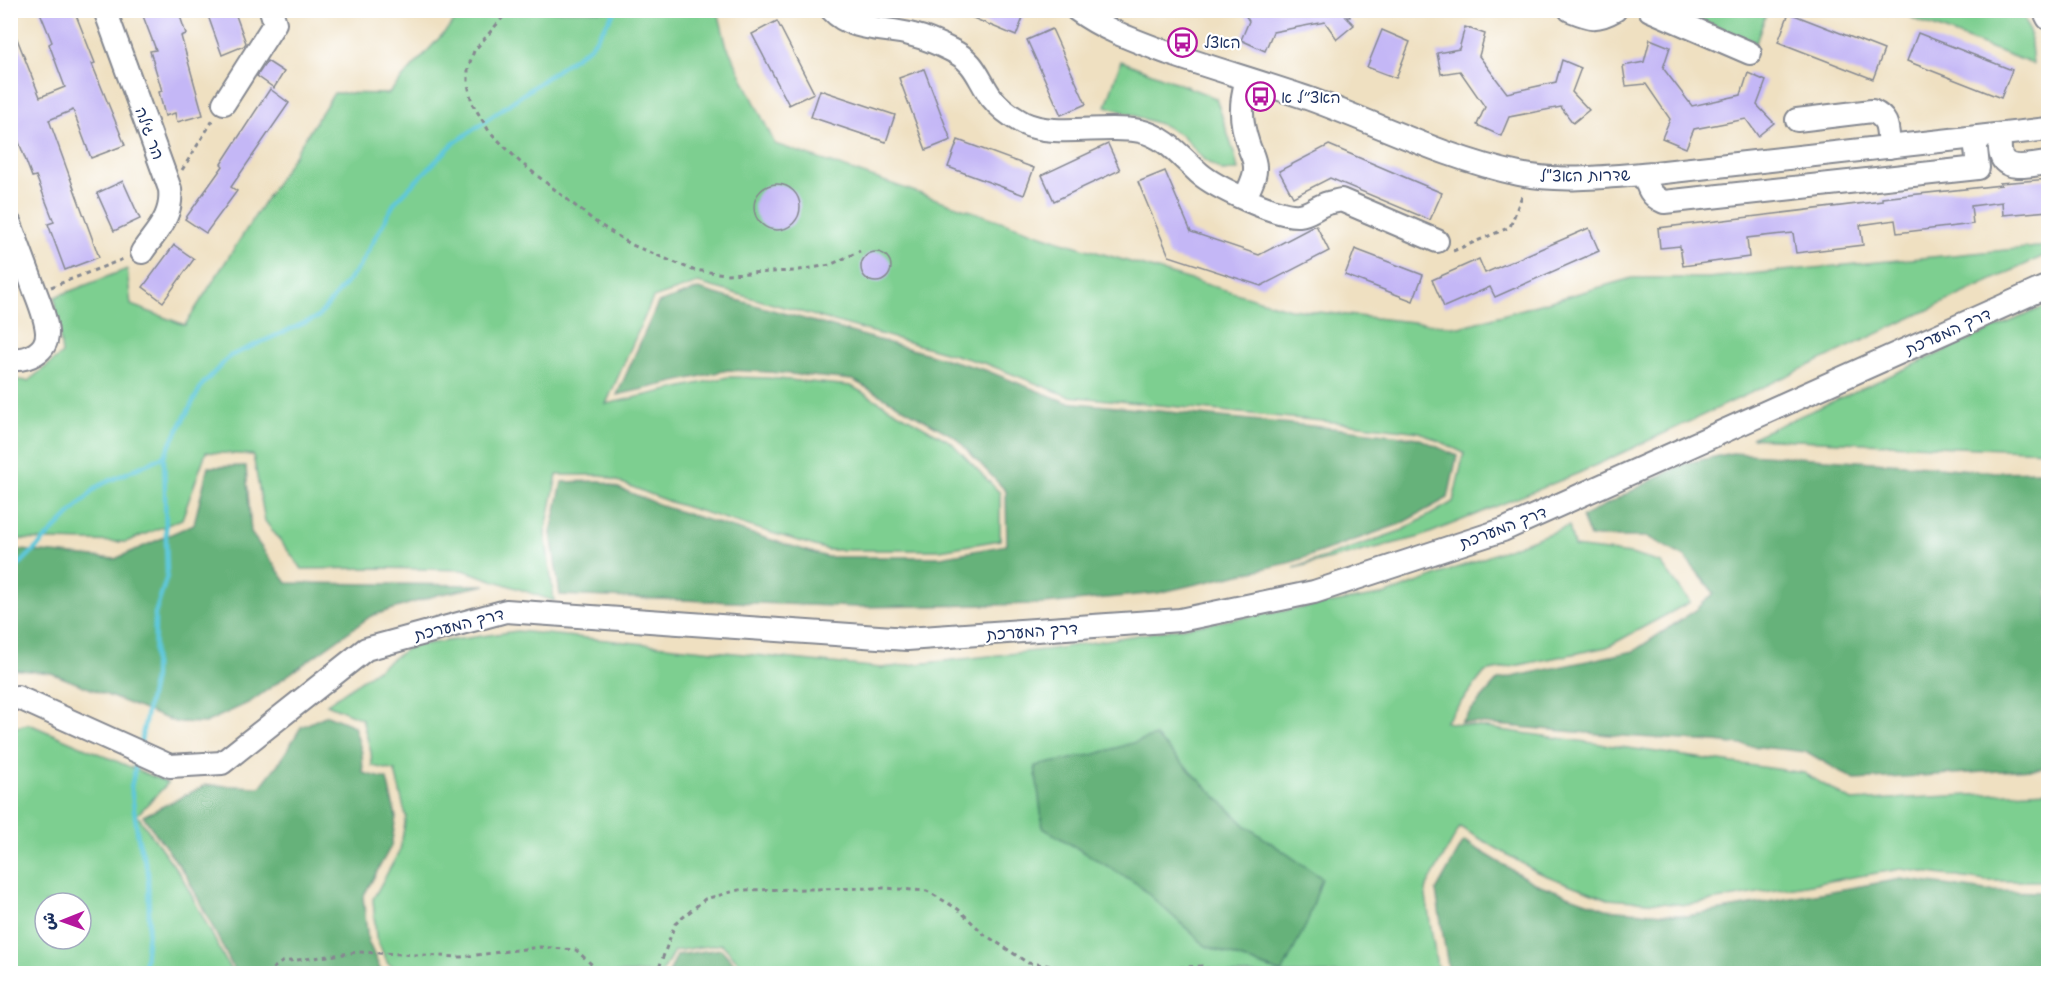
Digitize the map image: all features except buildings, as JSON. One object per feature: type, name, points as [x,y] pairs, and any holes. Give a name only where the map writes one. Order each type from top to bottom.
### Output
[{"type":"street","name":"הר גילה","points":[[105,10],[170,189],[171,202],[168,215],[142,252]]},
{"type":"street","points":[[832,10],[839,18],[852,24],[913,35],[952,50],[969,60],[992,98],[1006,112],[1023,123],[1041,129],[1122,129],[1143,132],[1180,154],[1212,183],[1279,213],[1298,215],[1312,212],[1326,203],[1341,200],[1437,241]]},
{"type":"street","name":"שדרות האצ\"ל","points":[[1077,10],[1088,19],[1131,40],[1309,99],[1476,163],[1553,178],[1644,174],[2049,129]]},
{"type":"street","points":[[1570,10],[1583,16],[1602,18],[1615,10]]},
{"type":"street","points":[[1650,10],[1750,53]]},
{"type":"street","points":[[2044,10],[2049,18]]},
{"type":"street","points":[[224,103],[273,16]]},
{"type":"street","points":[[1245,198],[1255,176],[1256,166],[1240,115],[1241,99],[1247,80]]},
{"type":"street","points":[[1797,120],[1872,111],[1882,116],[1887,124],[1889,147]]},
{"type":"street","points":[[2000,135],[2001,154],[2005,163],[2015,166],[2049,163]]},
{"type":"street","points":[[1644,174],[1650,193],[1656,199],[1664,202],[1955,171],[1978,168],[1975,138]]},
{"type":"street","points":[[10,224],[39,303],[47,334],[43,346],[28,359],[10,359]]},
{"type":"street","name":"דרך המערכת","points":[[10,699],[18,697],[170,766],[222,763],[366,649],[506,611],[907,639],[1180,620],[1314,592],[1503,530],[2049,286]]},
{"type":"path","points":[[509,10],[474,51],[468,68],[468,84],[472,103],[489,131],[520,162],[597,223],[632,245],[693,270],[726,274],[794,270],[830,265],[860,251]]},
{"type":"path","points":[[170,189],[224,103]]},
{"type":"path","points":[[1437,241],[1451,252],[1510,227],[1529,175]]},
{"type":"path","points":[[39,303],[142,252]]},
{"type":"path","points":[[654,974],[659,968],[675,924],[705,899],[739,890],[884,888],[927,891],[958,909],[984,934],[1028,963],[1102,972],[1202,966],[1224,974]]},
{"type":"path","points":[[265,974],[282,962],[359,952],[462,957],[540,947],[576,950],[602,974]]},
{"type":"path","points":[[10,969],[19,974]]},
{"type":"green space","points":[[464,11],[718,11],[726,44],[775,144],[1059,241],[1290,309],[1460,327],[1632,278],[1708,278],[2048,246],[2048,254],[1579,473],[1420,537],[1294,568],[1403,530],[1453,502],[1464,453],[1420,432],[1068,396],[987,364],[698,283],[653,298],[606,404],[728,377],[768,378],[851,386],[951,442],[1000,493],[1000,540],[940,550],[828,550],[670,502],[602,475],[557,475],[545,533],[554,601],[463,570],[302,569],[265,521],[253,455],[206,452],[182,519],[126,542],[11,539],[11,379],[28,381],[62,354],[55,297],[127,269],[131,305],[185,325],[334,93],[388,94]]},
{"type":"green space","points":[[1678,11],[1767,11],[1756,43]]},
{"type":"green space","points":[[1903,11],[2022,11],[2030,34],[2033,64],[1914,19]]},
{"type":"green space","points":[[1121,61],[1216,98],[1238,170],[1222,171],[1204,160],[1183,136],[1165,126],[1106,106]]},
{"type":"green space","points":[[698,289],[985,370],[1066,402],[1418,438],[1457,456],[1448,498],[1400,524],[1292,562],[1158,593],[1044,604],[857,607],[560,595],[551,533],[562,482],[601,481],[668,508],[827,557],[941,557],[1007,545],[1006,491],[955,437],[853,380],[728,370],[617,395],[658,303]]},
{"type":"green space","points":[[2048,306],[2048,451],[1751,438],[2034,311]]},
{"type":"green space","points":[[1732,453],[1993,472],[2048,471],[2048,768],[1855,780],[1807,752],[1715,742],[1461,722],[1498,680],[1634,651],[1696,610],[1714,593],[1685,557],[1648,537],[1590,537],[1582,517],[1683,464]]},
{"type":"green space","points":[[246,466],[251,533],[287,583],[486,585],[437,595],[371,616],[250,702],[205,723],[175,722],[51,673],[11,669],[11,549],[115,559],[194,524],[208,467]]},
{"type":"green space","points":[[1569,526],[1574,547],[1631,554],[1661,563],[1690,602],[1607,647],[1485,672],[1445,722],[1804,773],[1852,801],[2048,791],[2048,881],[1986,881],[1901,869],[1687,905],[1608,899],[1537,872],[1460,827],[1425,890],[1438,973],[1213,974],[1204,969],[1187,974],[749,974],[722,944],[674,951],[662,973],[406,973],[388,964],[376,938],[373,899],[400,850],[406,817],[395,771],[372,766],[371,752],[362,719],[327,704],[411,646],[517,631],[881,668],[1052,649],[1387,594]]},
{"type":"green space","points":[[327,715],[354,726],[362,753],[363,773],[387,779],[396,817],[391,846],[363,897],[368,941],[381,971],[386,973],[236,973],[186,875],[143,816],[206,785],[260,787],[281,760],[301,727]]},
{"type":"green space","points":[[29,724],[168,783],[137,815],[182,877],[232,973],[11,973],[11,728]]},
{"type":"green space","points":[[1155,736],[1245,825],[1322,878],[1307,923],[1282,973],[1206,946],[1136,883],[1043,828],[1035,766],[1096,754]]},
{"type":"green space","points":[[1464,841],[1532,882],[1606,909],[1687,916],[1901,879],[1986,891],[2048,892],[2048,973],[1449,973],[1436,891]]},
{"type":"green space","points":[[721,949],[743,973],[669,973],[677,955]]},
{"type":"waterway","points":[[10,574],[98,486],[164,456],[202,385],[230,356],[318,317],[359,267],[395,202],[453,144],[591,46],[616,10]]},
{"type":"waterway","points":[[140,746],[154,677],[155,614],[167,576],[164,456]]},
{"type":"waterway","points":[[137,760],[131,787],[138,838],[148,872],[149,920],[144,974]]},
{"type":"place","name":"האצל","points":[[1183,42]]},
{"type":"place","name":"האצ״ל א","points":[[1260,97]]}]
